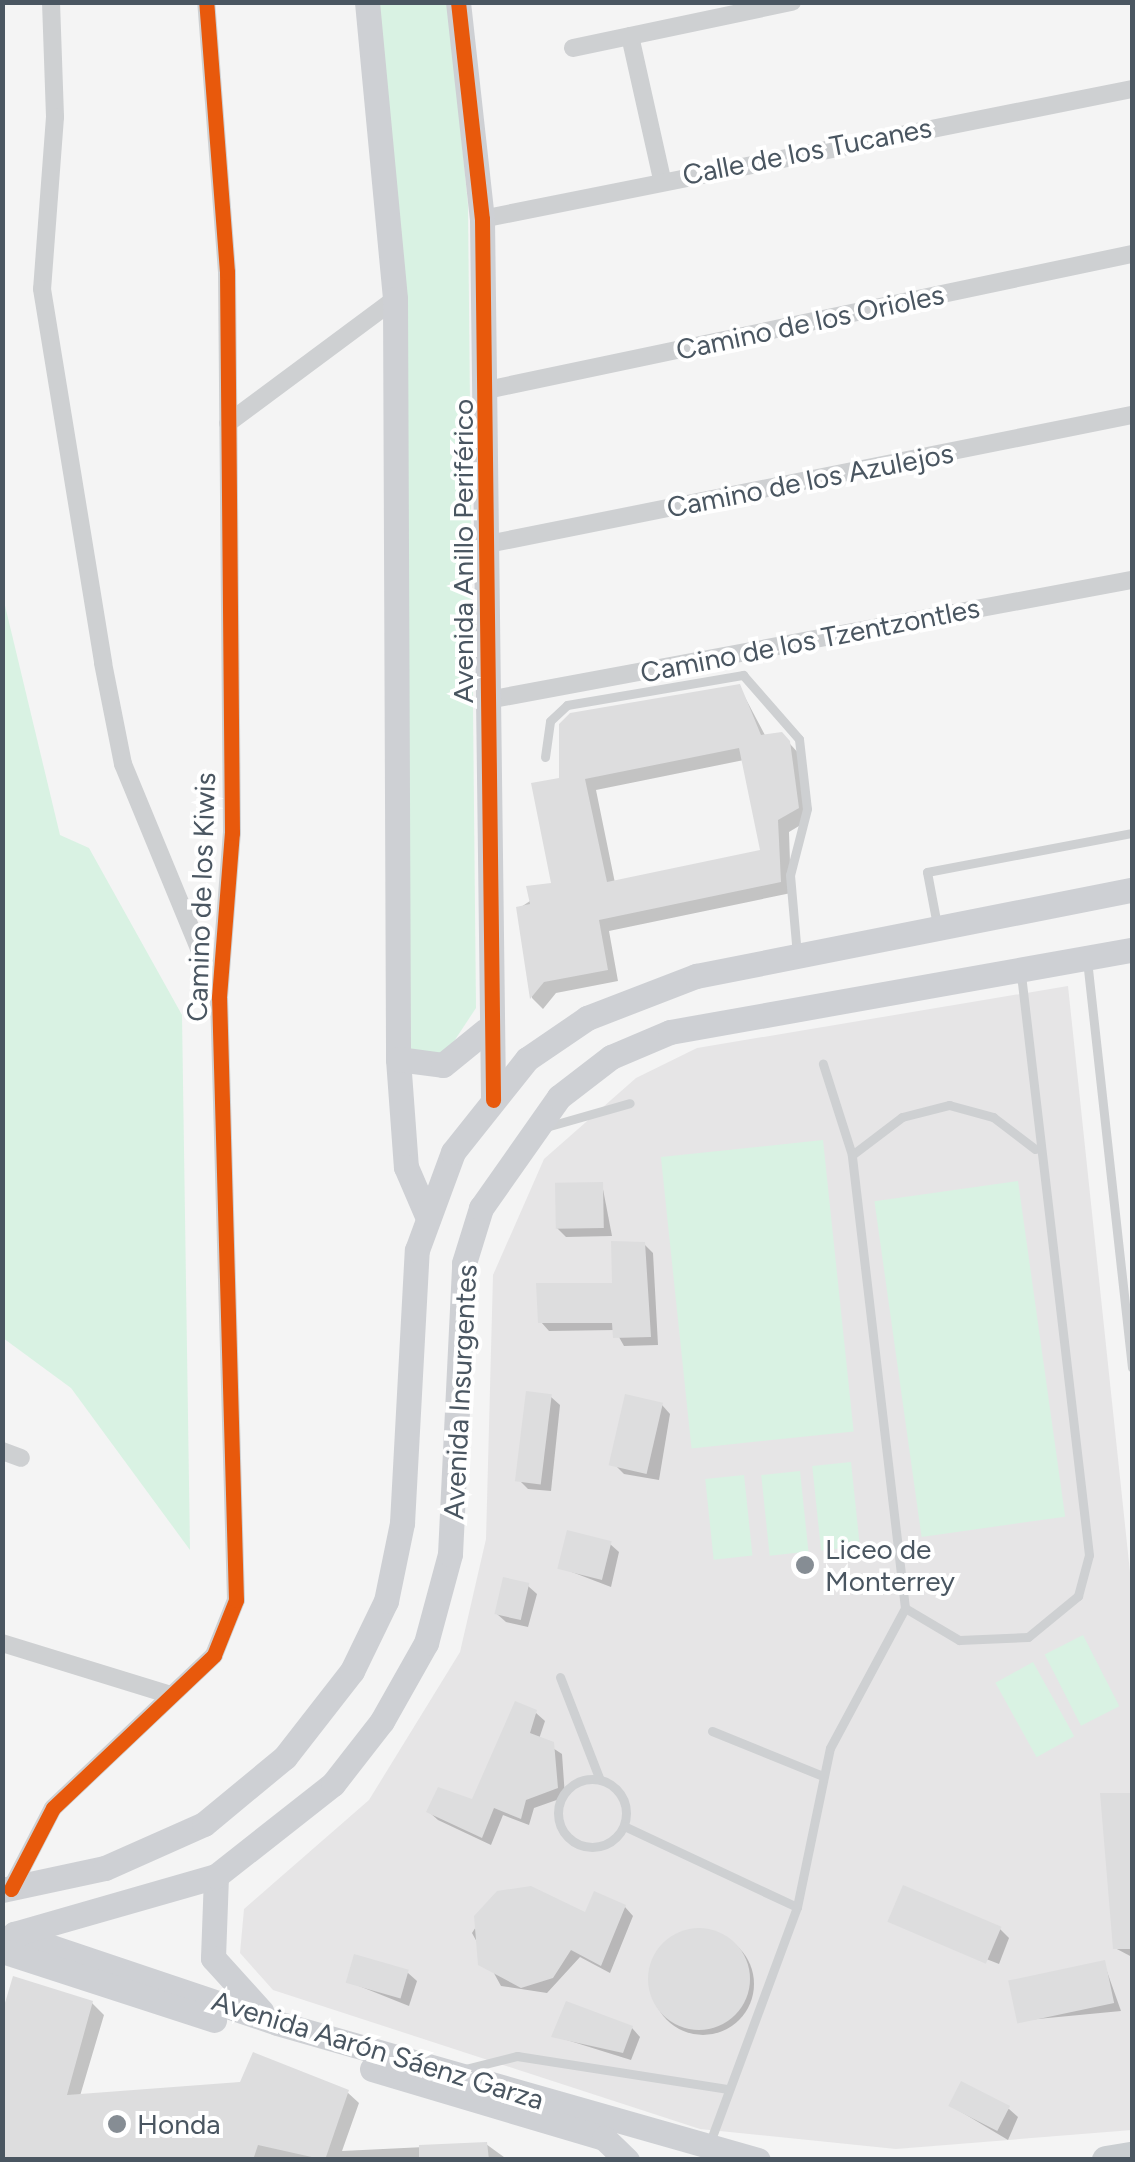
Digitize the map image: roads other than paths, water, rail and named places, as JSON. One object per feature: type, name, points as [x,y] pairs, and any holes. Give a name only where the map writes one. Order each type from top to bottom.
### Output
[{"type":"main road","points":[[367,2],[395,299],[398,1060],[406,1167],[428,1218]]},
{"type":"main road","name":"Avenida Anillo Periférico","points":[[458,2],[482,218],[488,544],[486,1030],[493,1100]]},
{"type":"main road","name":"Avenida Insurgentes","points":[[6,1889],[105,1868],[204,1824],[285,1757],[352,1672],[386,1601],[402,1523],[410,1286],[428,1218],[453,1152],[527,1060],[587,1018],[696,976],[1132,890]]},
{"type":"main road","name":"Avenida Insurgentes","points":[[5,1941],[216,1876],[333,1784],[426,1643],[456,1505],[464,1264],[480,1208],[526,1132],[611,1057],[670,1032],[1019,964],[1132,950]]},
{"type":"main road","points":[[398,1060],[442,1065],[486,1030]]},
{"type":"main road","points":[[216,1876],[213,1958],[239,1996],[277,2023]]},
{"type":"main road","name":"Avenida Aarón Sáenz Garza","points":[[5,1941],[451,2074],[758,2160]]},
{"type":"main road","name":"Avenida Aarón Sáenz Garza","points":[[5,1941],[604,2138],[627,2160]]},
{"type":"main road","points":[[1106,2160],[1132,2156]]},
{"type":"street","name":"Camino de los Kiwis","points":[[50,2],[56,61],[42,289],[102,663],[134,796],[219,997]]},
{"type":"street","name":"Camino de los Kiwis","points":[[6,1889],[52,1808],[214,1655],[236,1600],[219,997],[232,833],[228,423],[206,2]]},
{"type":"street","points":[[572,48],[792,2]]},
{"type":"street","points":[[630,36],[662,179]]},
{"type":"street","name":"Calle de los Tucanes","points":[[482,218],[662,179],[1132,89]]},
{"type":"street","name":"Camino de los Orioles","points":[[487,390],[1132,254]]},
{"type":"street","points":[[228,423],[395,299]]},
{"type":"street","name":"Camino de los Azulejos","points":[[488,544],[1132,416]]},
{"type":"street","name":"Camino de los Tzentzontles","points":[[488,700],[1132,580]]},
{"type":"street","points":[[2,1451],[21,1458]]},
{"type":"street","points":[[2,1644],[171,1695]]},
{"type":"lane","points":[[545,757],[550,721],[567,706],[744,675],[799,740],[807,809],[790,875],[798,958]]},
{"type":"lane","points":[[938,927],[927,872],[1132,833]]},
{"type":"lane","points":[[1087,957],[1130,1320],[1132,1368]]},
{"type":"lane","points":[[905,1608],[959,1640],[1004,1644],[1068,1608],[1087,1569],[1071,1381],[1035,1150],[1019,964]]},
{"type":"lane","points":[[709,2147],[797,1907],[823,1776],[842,1716],[905,1608],[852,1155],[823,1064]]},
{"type":"lane","points":[[526,1132],[630,1103]]},
{"type":"lane","points":[[852,1155],[902,1117],[949,1105],[993,1117],[1035,1150]]},
{"type":"lane","points":[[560,1677],[600,1780],[625,1803],[624,1826],[600,1847],[562,1830],[558,1808],[568,1788],[600,1780]]},
{"type":"lane","points":[[712,1731],[823,1776]]},
{"type":"lane","points":[[624,1826],[797,1907]]},
{"type":"lane","points":[[451,2074],[517,2056],[728,2089]]},
{"type":"place","name":"Liceo de Monterrey","points":[[805,1565]]},
{"type":"place","name":"Honda","points":[[117,2124]]}]
